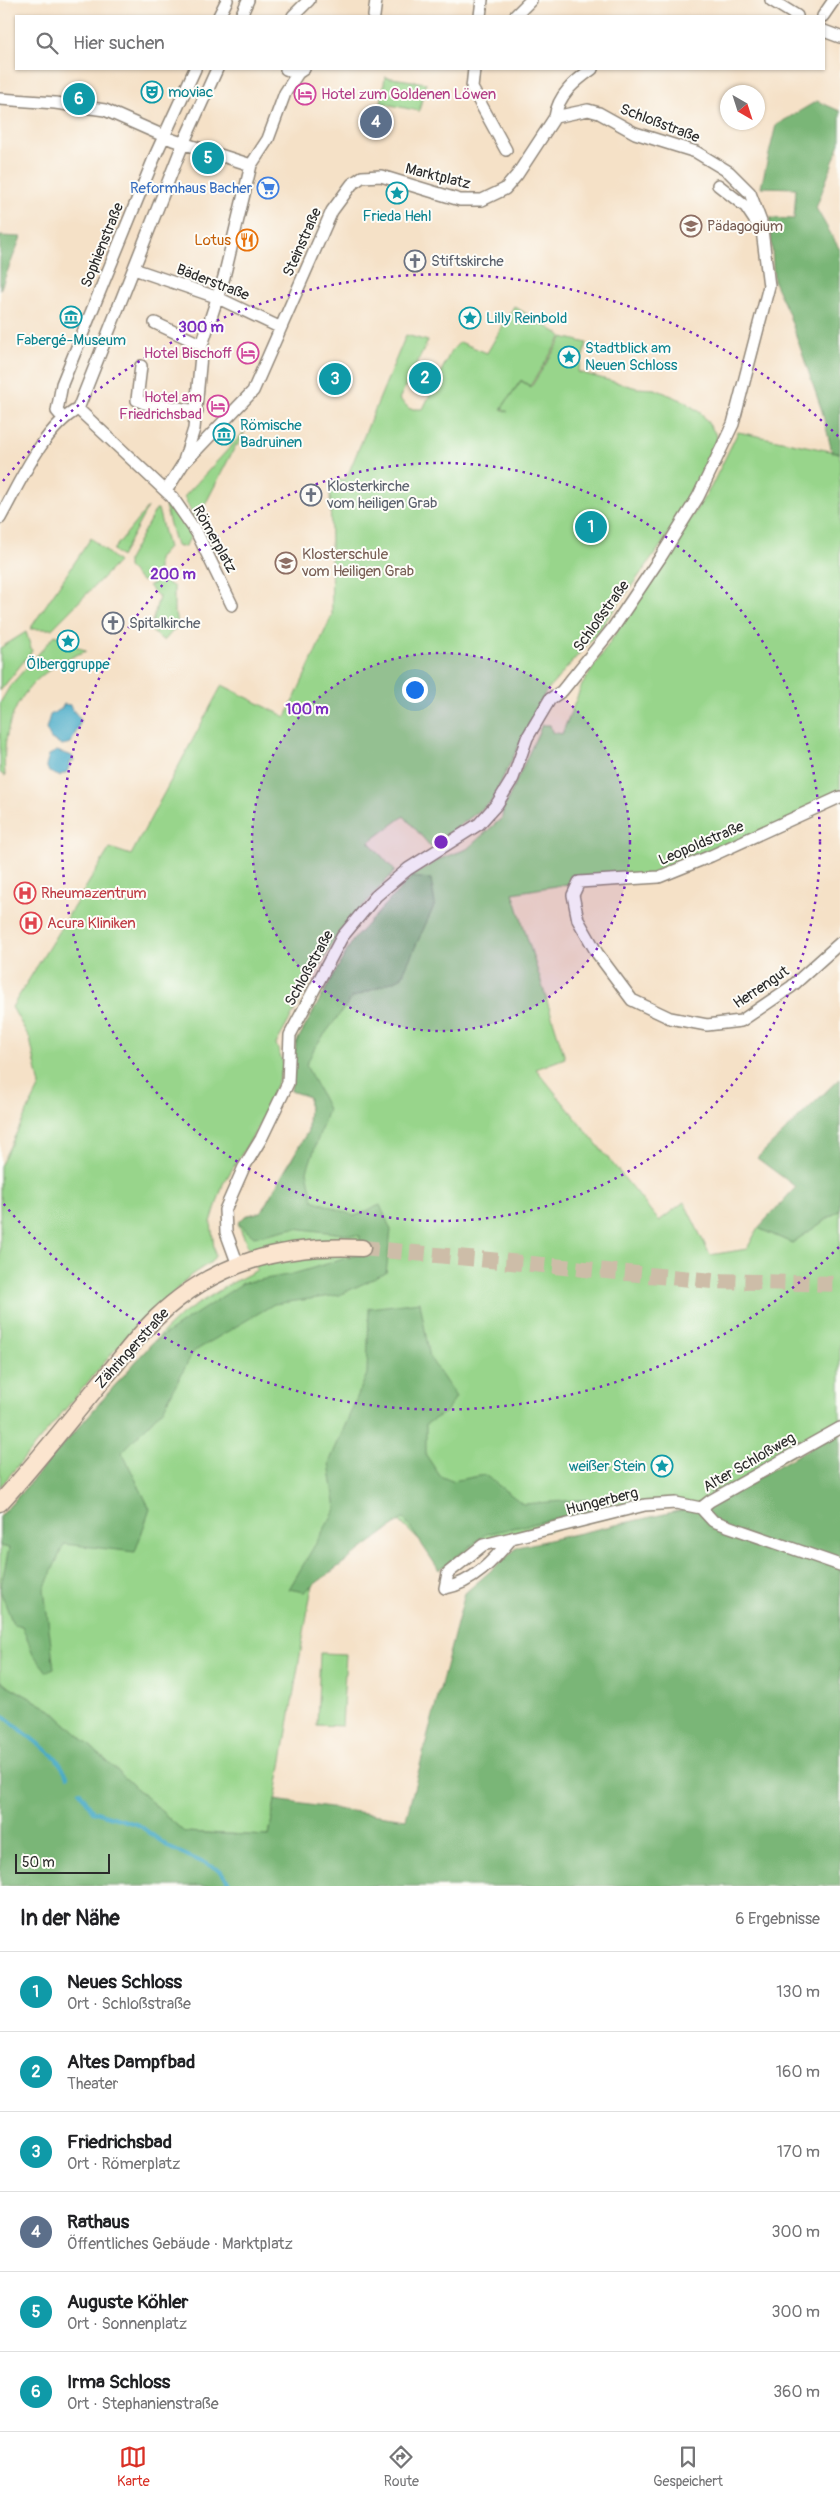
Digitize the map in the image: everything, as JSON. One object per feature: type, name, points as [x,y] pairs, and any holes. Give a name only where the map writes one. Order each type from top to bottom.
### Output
[{"type":"main road","name":"Zähringerstraße","points":[[0,1503],[156,1318],[194,1287],[238,1265],[272,1254],[304,1248],[362,1248]]},
{"type":"street","points":[[220,15],[227,0]]},
{"type":"street","points":[[241,15],[248,0]]},
{"type":"street","points":[[294,15],[309,0]]},
{"type":"street","points":[[374,15],[376,0]]},
{"type":"street","points":[[480,15],[482,0]]},
{"type":"street","points":[[516,15],[531,0]]},
{"type":"street","points":[[771,0],[795,15]]},
{"type":"street","points":[[824,15],[834,0]]},
{"type":"street","points":[[825,31],[840,37]]},
{"type":"street","name":"Sophienstraße","points":[[63,418],[56,411],[62,384],[164,136],[195,70]]},
{"type":"street","points":[[0,518],[37,453],[63,418],[78,409],[183,144],[217,70]]},
{"type":"street","points":[[474,70],[472,88],[506,150]]},
{"type":"street","points":[[559,116],[557,104],[568,90],[591,70]]},
{"type":"street","points":[[183,464],[194,430],[202,345],[242,208],[251,165],[268,139],[285,92],[301,71]]},
{"type":"street","points":[[0,99],[55,103],[105,110],[183,144],[251,165]]},
{"type":"street","name":"Schloßstraße","points":[[238,1265],[226,1232],[226,1210],[244,1167],[261,1139],[288,1083],[290,1035],[342,937],[376,896],[408,869],[479,824],[497,804],[513,778],[528,738],[550,699],[562,691],[613,628],[660,558],[706,483],[733,424],[769,286],[762,231],[750,193],[729,172],[696,152],[635,133],[599,113],[588,110],[559,116]]},
{"type":"street","name":"Marktplatz","points":[[362,177],[381,176],[460,200],[482,200],[505,189],[559,116]]},
{"type":"street","name":"Steinstraße","points":[[279,327],[306,274],[332,211],[352,184],[362,177]]},
{"type":"street","points":[[718,185],[746,207],[762,231]]},
{"type":"street","name":"Bäderstraße","points":[[134,269],[216,297],[279,327]]},
{"type":"street","points":[[155,323],[202,345]]},
{"type":"street","points":[[78,409],[166,491],[183,464],[253,390],[279,327]]},
{"type":"street","points":[[141,366],[137,400],[144,403],[197,411]]},
{"type":"street","points":[[194,430],[211,433]]},
{"type":"street","name":"Römerplatz","points":[[166,491],[185,514],[197,533],[232,605]]},
{"type":"street","name":"Leopoldstraße","points":[[573,895],[579,882],[660,877],[711,856],[840,797]]},
{"type":"street","name":"Herrengut","points":[[573,895],[578,920],[597,953],[632,1000],[670,1018],[707,1025],[741,1021],[791,987],[840,943]]},
{"type":"street","name":"Alter Schloßweg","points":[[840,1428],[710,1501],[701,1508],[713,1521],[840,1564]]},
{"type":"street","name":"Hungerberg","points":[[512,1539],[498,1556],[473,1577],[458,1586],[445,1588],[448,1573],[483,1545],[645,1505],[676,1503],[701,1508]]},
{"type":"green space","points":[[385,77],[426,83],[419,111],[381,103]]},
{"type":"green space","points":[[817,101],[840,111],[840,143],[816,208],[840,250],[840,453],[832,452],[822,411],[788,312],[774,282],[770,218],[794,219],[796,188],[761,187],[776,125]]},
{"type":"green space","points":[[0,236],[21,237],[0,290]]},
{"type":"green space","points":[[514,306],[562,336],[530,386],[521,380],[501,409],[508,412],[502,408],[521,381],[531,387],[563,337],[587,343],[578,372],[637,388],[655,389],[684,401],[702,414],[717,436],[715,452],[694,492],[663,543],[597,633],[545,693],[491,802],[431,847],[404,816],[369,842],[395,871],[339,932],[276,1044],[284,1066],[258,1128],[223,1184],[211,1222],[215,1256],[211,1262],[191,1275],[114,1351],[0,1487],[0,1166],[40,1086],[30,1039],[12,1007],[110,848],[131,855],[222,685],[286,717],[332,615],[330,482],[346,479],[406,335],[428,341],[399,399],[410,409],[423,409],[451,351],[460,342],[487,353]]},
{"type":"green space","points":[[245,431],[238,445],[236,445],[196,522],[184,497]]},
{"type":"green space","points":[[738,432],[840,453],[840,797],[659,877],[579,882],[513,893],[565,1058],[536,1069],[659,1221],[684,1202],[710,1255],[747,1249],[758,1228],[792,1243],[840,1210],[840,1426],[701,1508],[676,1503],[483,1545],[448,1573],[443,1564],[383,1505],[312,1586],[269,1836],[184,1832],[51,1710],[0,1681],[0,1517],[153,1342],[182,1314],[228,1285],[257,1270],[238,1223],[245,1216],[261,1212],[308,1131],[309,1097],[291,1091],[296,1043],[353,940],[411,877],[440,859],[467,849],[502,818],[503,810],[542,725],[550,725],[552,732],[562,734],[582,685],[711,487]]},
{"type":"green space","points":[[167,505],[184,521],[191,536],[185,547],[176,546],[165,506]]},
{"type":"green space","points":[[148,507],[121,557],[113,550]]},
{"type":"green space","points":[[156,509],[158,509],[168,548],[158,559],[158,574],[142,582],[128,568],[128,560]]},
{"type":"green space","points":[[91,538],[118,562],[52,629],[30,629]]},
{"type":"green space","points":[[161,579],[174,587],[174,612],[179,624],[164,641],[150,630],[159,597],[148,586]]},
{"type":"green space","points":[[26,632],[32,651],[0,691],[0,648]]},
{"type":"green space","points":[[55,635],[86,651],[48,671],[34,683],[22,698],[13,714],[7,733],[5,776],[0,773],[0,703],[10,686]]},
{"type":"green space","points":[[411,877],[431,879],[435,904],[401,978],[352,998],[315,1047],[306,1065],[328,1109],[307,1171],[313,1200],[355,1216],[380,1205],[391,1230],[386,1273],[339,1295],[274,1304],[193,1352],[164,1408],[122,1452],[150,1509],[135,1552],[64,1544],[44,1589],[54,1669],[47,1672],[33,1654],[22,1626],[13,1624],[0,1590],[9,1548],[0,1546],[0,1517],[153,1342],[243,1283],[293,1274],[360,1254],[360,1236],[294,1228],[254,1237],[238,1223],[245,1216],[261,1212],[308,1131],[309,1097],[291,1091],[296,1043],[353,940]]},
{"type":"green space","points":[[840,1078],[840,1210],[792,1243],[758,1228],[796,1187],[757,1158]]},
{"type":"green space","points":[[420,1302],[430,1358],[456,1397],[446,1412],[426,1424],[426,1455],[440,1476],[452,1481],[485,1475],[523,1504],[604,1498],[599,1509],[486,1534],[439,1570],[404,1518],[304,1592],[289,1589],[336,1509],[329,1463],[367,1374],[369,1308]]},
{"type":"green space","points":[[840,1431],[840,1886],[0,1886],[0,1681],[51,1710],[184,1832],[269,1836],[275,1800],[406,1819],[465,1593],[518,1547],[713,1503]]},
{"type":"green space","points":[[320,1653],[346,1654],[342,1726],[317,1725]]},
{"type":"water","points":[[64,704],[70,705],[81,721],[71,743],[62,745],[51,739],[46,729],[50,715],[61,709]]},
{"type":"water","points":[[57,751],[72,756],[74,761],[71,761],[67,772],[59,776],[49,772],[46,765],[49,755]]},
{"type":"waterway","points":[[0,1713],[56,1758],[68,1776]]},
{"type":"waterway","points":[[80,1792],[93,1811],[139,1825],[170,1848],[220,1870],[231,1886]]},
{"type":"tunnel","points":[[362,1248],[713,1281],[840,1284]]},
{"type":"place","name":"moviac","points":[[152,92]]},
{"type":"place","name":"Hotel zum Goldenen Löwen","points":[[305,94]]},
{"type":"place","name":"Irma Schloss","points":[[79,99]]},
{"type":"place","name":"Rathaus","points":[[376,122]]},
{"type":"place","name":"Auguste Köhler","points":[[208,158]]},
{"type":"place","name":"Reformhaus Bacher","points":[[268,188]]},
{"type":"place","name":"Frieda Hehl","points":[[397,193]]},
{"type":"place","name":"Pädagogium","points":[[691,226]]},
{"type":"place","name":"Lotus","points":[[247,240]]},
{"type":"place","name":"Stiftskirche","points":[[415,261]]},
{"type":"place","name":"Fabergé-Museum","points":[[71,317]]},
{"type":"place","name":"Lilly Reinbold","points":[[470,318]]},
{"type":"place","name":"Hotel Bischoff","points":[[248,353]]},
{"type":"place","name":"Stadtblick am Neuen Schloss","points":[[569,357]]},
{"type":"place","name":"Altes Dampfbad","points":[[425,378]]},
{"type":"place","name":"Friedrichsbad","points":[[335,379]]},
{"type":"place","name":"Hotel am Friedrichsbad","points":[[218,406]]},
{"type":"place","name":"Römische Badruinen","points":[[224,434]]},
{"type":"place","name":"Klosterkirche vom heiligen Grab","points":[[311,495]]},
{"type":"place","name":"Neues Schloss","points":[[591,527]]},
{"type":"place","name":"Klosterschule vom Heiligen Grab","points":[[286,563]]},
{"type":"place","name":"Spitalkirche","points":[[113,623]]},
{"type":"place","name":"Ölberggruppe","points":[[68,641]]},
{"type":"place","name":"Rheumazentrum","points":[[25,893]]},
{"type":"place","name":"Acura Kliniken","points":[[31,923]]},
{"type":"place","name":"weißer Stein","points":[[662,1466]]}]
